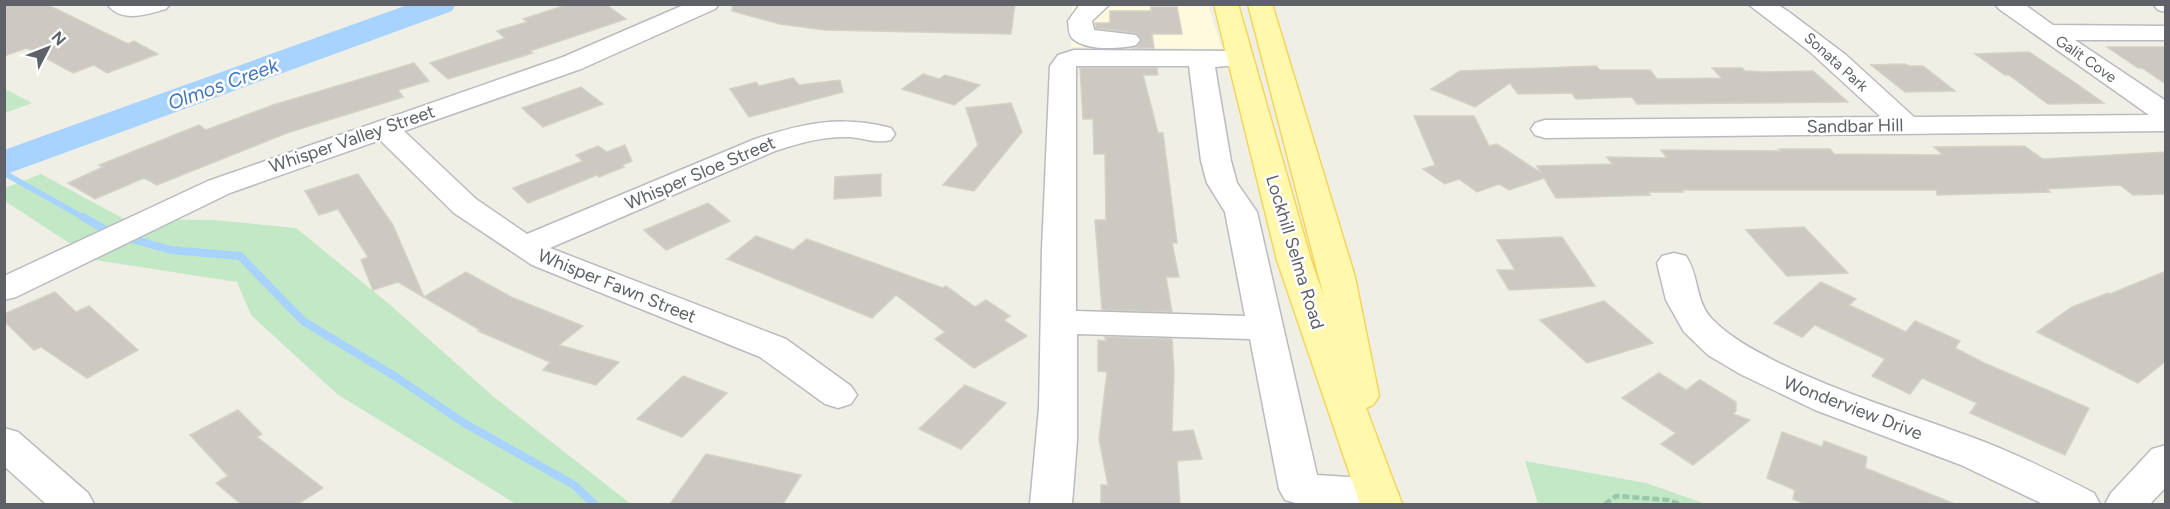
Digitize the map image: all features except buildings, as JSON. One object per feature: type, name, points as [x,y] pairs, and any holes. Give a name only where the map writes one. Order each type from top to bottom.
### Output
[{"type":"main road","name":"Lockhill Selma Road","points":[[1226,4],[1294,260],[1380,500]]},
{"type":"main road","name":"Lockhill Selma Road","points":[[1260,4],[1338,278],[1380,500]]},
{"type":"street","name":"Whisper Valley Street","points":[[4,289],[219,187],[572,63],[707,4]]},
{"type":"street","points":[[1098,4],[1088,10],[1080,21],[1083,34],[1092,39],[1238,55],[1277,66]]},
{"type":"street","name":"Sonata Park","points":[[1760,4],[1782,17],[1815,42],[1906,126]]},
{"type":"street","name":"Galit Cove","points":[[2007,4],[2166,114]]},
{"type":"street","points":[[2047,32],[2166,33]]},
{"type":"street","points":[[1051,504],[1058,458],[1058,249],[1063,66],[1067,60],[1074,58],[1202,60],[1238,55]]},
{"type":"street","points":[[1202,60],[1216,161],[1222,183],[1241,212],[1302,497],[1380,500]]},
{"type":"street","name":"Sandbar Hill","points":[[1545,129],[2166,123]]},
{"type":"street","name":"Whisper Fawn Street","points":[[384,128],[465,207],[524,248],[544,258],[773,348],[838,396]]},
{"type":"street","name":"Whisper Sloe Street","points":[[524,248],[765,144],[830,128],[857,128],[881,134]]},
{"type":"street","name":"Wonderview Drive","points":[[1674,263],[1683,305],[1704,332],[1730,352],[1776,378],[1961,449],[2028,477],[2079,504]]},
{"type":"street","points":[[1059,322],[1265,328]]},
{"type":"street","points":[[4,442],[73,504]]},
{"type":"street","points":[[2126,504],[2166,460]]},
{"type":"path","points":[[1605,504],[1616,496],[1668,500],[1680,504]]},
{"type":"shaded area","points":[[1208,4],[1222,49],[1071,47],[1072,5]]},
{"type":"green space","points":[[5,89],[32,103],[5,113]]},
{"type":"green space","points":[[41,174],[124,219],[214,220],[296,228],[388,303],[494,397],[631,504],[516,504],[337,394],[251,315],[237,282],[95,260],[5,201],[5,188]]},
{"type":"green space","points":[[1525,461],[1646,483],[1706,504],[1538,504]]},
{"type":"waterway","name":"Olmos Creek","points":[[4,163],[441,4]]},
{"type":"waterway","points":[[4,173],[86,219]]},
{"type":"waterway","points":[[83,217],[104,229]]},
{"type":"waterway","points":[[132,239],[171,250],[240,256],[303,321],[396,377],[464,423],[574,485],[594,504]]}]
